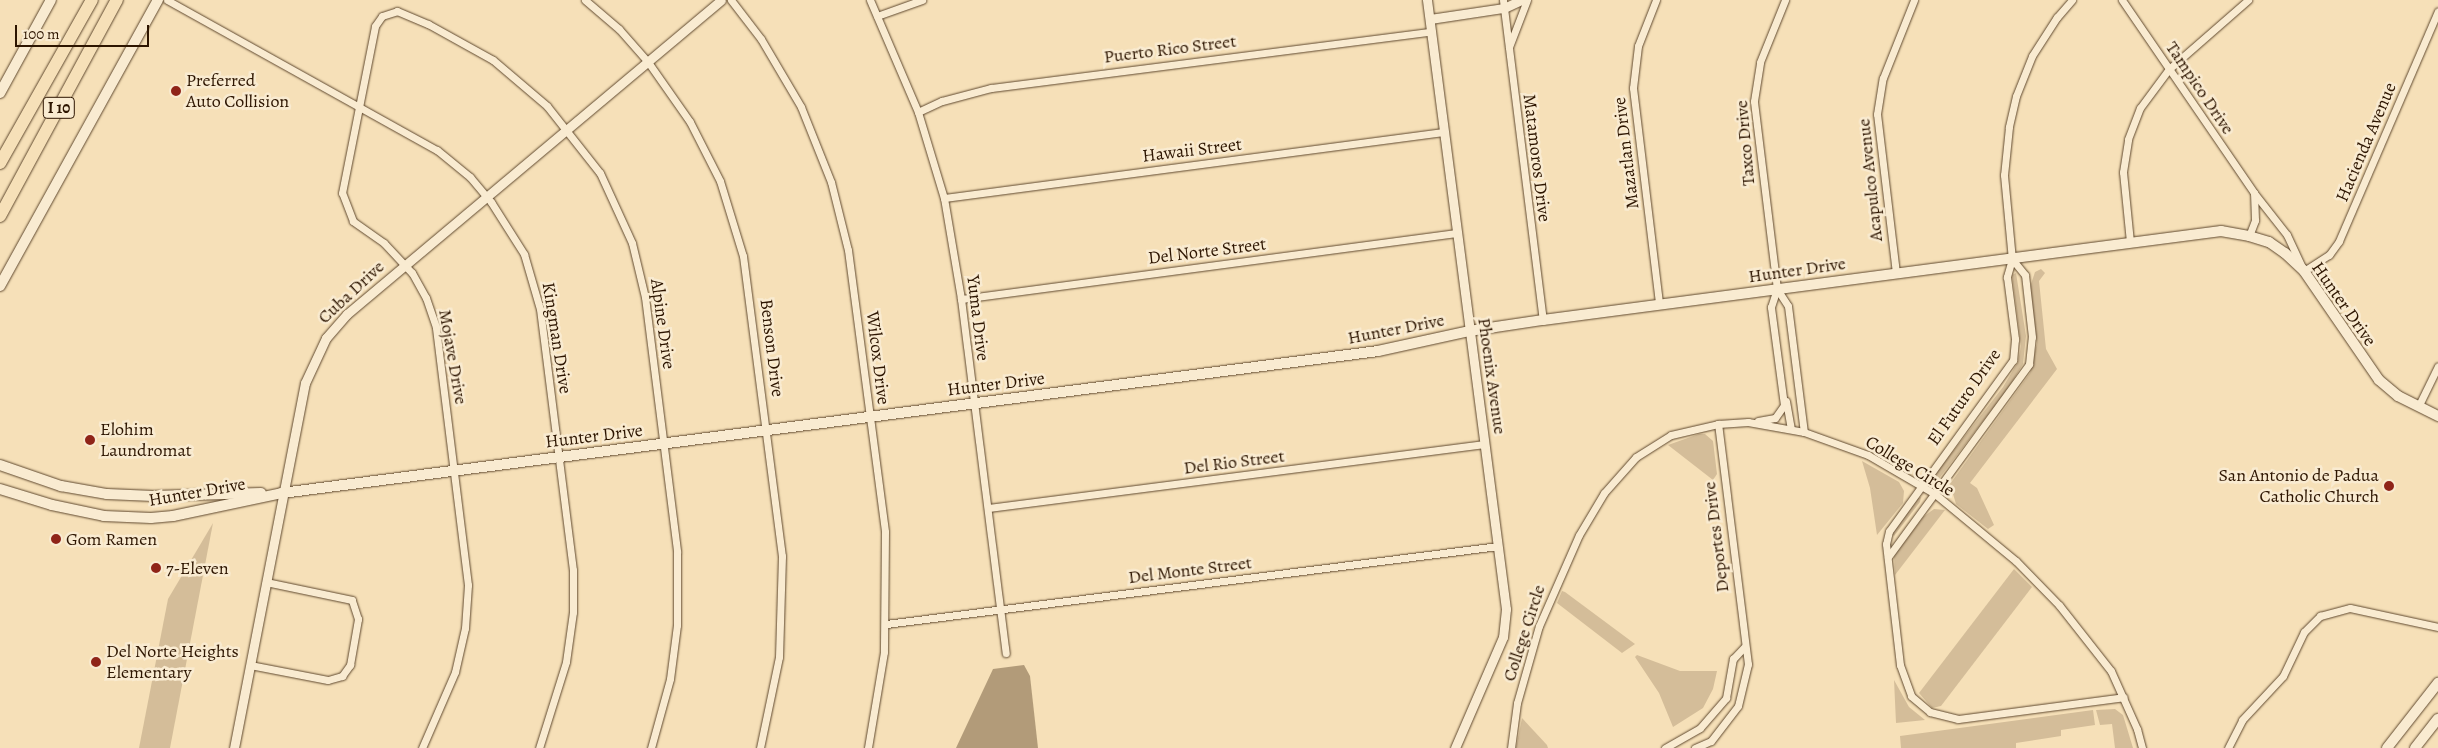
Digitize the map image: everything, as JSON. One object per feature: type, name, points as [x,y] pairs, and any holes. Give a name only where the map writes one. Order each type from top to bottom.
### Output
[{"type":"highway","name":"I 10","points":[[0,163],[92,0]]},
{"type":"highway","name":"I 10","points":[[0,216],[117,0]]},
{"type":"main road","points":[[0,93],[51,0]]},
{"type":"main road","points":[[0,286],[158,0]]},
{"type":"main road","name":"Hunter Drive","points":[[0,489],[81,512],[151,518],[194,513],[282,493],[1378,351],[1469,331],[1542,320],[2205,232],[2249,236],[2269,242],[2304,271],[2375,375],[2398,396],[2438,416]]},
{"type":"main road","name":"Hunter Drive","points":[[0,465],[61,486],[107,494],[282,493]]},
{"type":"main road","points":[[2387,748],[2438,683]]},
{"type":"main road","points":[[2415,748],[2438,719]]},
{"type":"street","name":"Kingman Drive","points":[[168,0],[437,150],[454,162],[486,197],[513,233],[533,278],[540,309],[572,550],[573,612],[562,680],[539,748]]},
{"type":"street","name":"Benson Drive","points":[[585,0],[619,30],[648,62],[704,147],[734,220],[749,290],[782,548],[783,593],[775,686],[760,748]]},
{"type":"street","name":"Cuba Drive","points":[[234,748],[282,493],[306,383],[317,353],[346,314],[721,0]]},
{"type":"street","name":"Wilcox Drive","points":[[731,0],[782,72],[801,107],[831,182],[848,250],[885,532],[886,624],[879,698],[868,748]]},
{"type":"street","name":"Yuma Drive","points":[[870,0],[918,112],[944,198],[961,299],[1006,653]]},
{"type":"street","points":[[877,16],[922,0]]},
{"type":"street","name":"Phoenix Avenue","points":[[1427,0],[1506,609],[1503,637],[1455,748]]},
{"type":"street","points":[[1430,19],[1521,0]]},
{"type":"street","points":[[1508,49],[1527,0]]},
{"type":"street","name":"Mazatlan Drive","points":[[1656,0],[1638,46],[1633,88],[1659,304]]},
{"type":"street","name":"Taxco Drive","points":[[1777,289],[1754,102],[1760,62],[1785,0]]},
{"type":"street","name":"Acapulco Avenue","points":[[1896,273],[1877,114],[1886,69],[1914,0]]},
{"type":"street","points":[[2012,259],[2004,175],[2009,127],[2016,96],[2032,56],[2057,17],[2072,0]]},
{"type":"street","name":"Tampico Drive","points":[[2122,0],[2254,193],[2287,235],[2304,271]]},
{"type":"street","points":[[2130,242],[2123,172],[2128,139],[2146,97],[2169,69],[2248,0]]},
{"type":"street","name":"Matamoros Drive","points":[[1504,4],[1542,320]]},
{"type":"street","name":"Mojave Drive","points":[[397,11],[382,16],[375,26],[345,176],[343,200],[353,221],[384,243],[404,265],[423,291],[436,327],[467,569],[464,628],[455,672],[422,748]]},
{"type":"street","name":"Alpine Drive","points":[[397,11],[428,24],[493,60],[520,80],[568,130],[600,174],[632,243],[645,297],[665,443],[677,552],[677,625],[670,679],[650,748]]},
{"type":"street","name":"Hacienda Avenue","points":[[2304,271],[2329,255],[2339,241],[2438,11]]},
{"type":"street","name":"Puerto Rico Street","points":[[918,112],[942,101],[990,88],[1431,32]]},
{"type":"street","name":"Hawaii Street","points":[[944,198],[1444,132]]},
{"type":"street","points":[[2249,236],[2255,220],[2254,193]]},
{"type":"street","name":"Del Norte Street","points":[[961,299],[1457,233]]},
{"type":"street","name":"El Futuro Drive","points":[[2012,259],[2006,277],[2015,339],[2012,360],[1888,530],[1888,557],[1900,665],[1912,696],[1930,712],[1958,719],[2124,697]]},
{"type":"street","name":"El Futuro Drive","points":[[1888,557],[2029,364],[2032,337],[2025,274],[2012,259]]},
{"type":"street","points":[[1777,289],[1772,308],[1784,394],[1791,428]]},
{"type":"street","points":[[1777,289],[1788,306],[1804,432]]},
{"type":"street","points":[[2419,405],[2438,366]]},
{"type":"street","points":[[1748,422],[1775,418],[1784,405],[1784,394]]},
{"type":"street","name":"College Circle","points":[[1511,748],[1518,703],[1539,626],[1579,535],[1604,493],[1636,457],[1671,435],[1718,424],[1748,422],[1791,428],[1868,455],[1935,494],[2016,561],[2059,605],[2110,671],[2124,697],[2142,748]]},
{"type":"street","name":"Deportes Drive","points":[[1695,748],[1711,740],[1738,706],[1748,664],[1744,647],[1718,424]]},
{"type":"street","name":"Del Rio Street","points":[[988,508],[1484,444]]},
{"type":"street","name":"Del Monte Street","points":[[886,624],[1498,546]]},
{"type":"street","points":[[250,665],[328,680],[342,676],[350,665],[358,619],[352,600],[266,582]]},
{"type":"street","points":[[2228,748],[2242,720],[2283,676],[2304,632],[2320,616],[2350,608],[2438,628]]},
{"type":"street","points":[[1664,748],[1700,728],[1726,698],[1733,659],[1744,647]]},
{"type":"shaded area","points":[[2041,269],[2045,273],[2039,281],[2046,349],[2057,369],[1970,483],[1977,488],[1994,525],[1988,529],[1956,504],[1950,484],[2030,373],[2037,343],[2030,287],[2035,272]]},
{"type":"shaded area","points":[[2016,273],[2026,336],[2023,364],[2007,390],[1937,481],[1933,477],[2003,387],[2018,362],[2021,346],[2012,275]]},
{"type":"shaded area","points":[[1699,434],[1705,434],[1713,441],[1717,474],[1713,480],[1668,445]]},
{"type":"shaded area","points":[[1862,461],[1899,482],[1904,491],[1903,503],[1877,535],[1870,488]]},
{"type":"shaded area","points":[[1921,497],[1920,502],[1894,536],[1891,533],[1916,499]]},
{"type":"shaded area","points":[[1934,509],[1945,510],[1895,575],[1894,556],[1923,517]]},
{"type":"shaded area","points":[[213,523],[170,748],[139,748],[168,599]]},
{"type":"shaded area","points":[[2014,569],[2032,587],[1941,706],[1932,708],[1919,693]]},
{"type":"shaded area","points":[[1562,591],[1635,644],[1622,653],[1557,603]]},
{"type":"shaded area","points":[[1637,655],[1680,671],[1717,671],[1713,689],[1703,708],[1673,727],[1659,693],[1635,657]]},
{"type":"shaded area","points":[[1024,665],[1030,676],[1038,748],[956,748],[993,669]]},
{"type":"shaded area","points":[[1894,680],[1909,707],[1925,720],[1896,723]]},
{"type":"shaded area","points":[[2115,709],[2123,715],[2133,748],[2115,748],[2112,724],[2100,725],[2096,710]]},
{"type":"shaded area","points":[[2093,710],[2095,725],[2061,730],[2061,736],[2016,743],[2016,748],[1901,748],[1900,736]]},
{"type":"shaded area","points":[[1522,718],[1547,745],[1548,748],[1516,748]]},
{"type":"place","name":"Preferred Auto Collision","points":[[176,91]]},
{"type":"place","name":"Elohim Laundromat","points":[[90,440]]},
{"type":"place","name":"San Antonio de Padua Catholic Church","points":[[2389,486]]},
{"type":"place","name":"Gom Ramen","points":[[56,539]]},
{"type":"place","name":"7-Eleven","points":[[156,568]]},
{"type":"place","name":"Del Norte Heights Elementary","points":[[96,662]]}]
